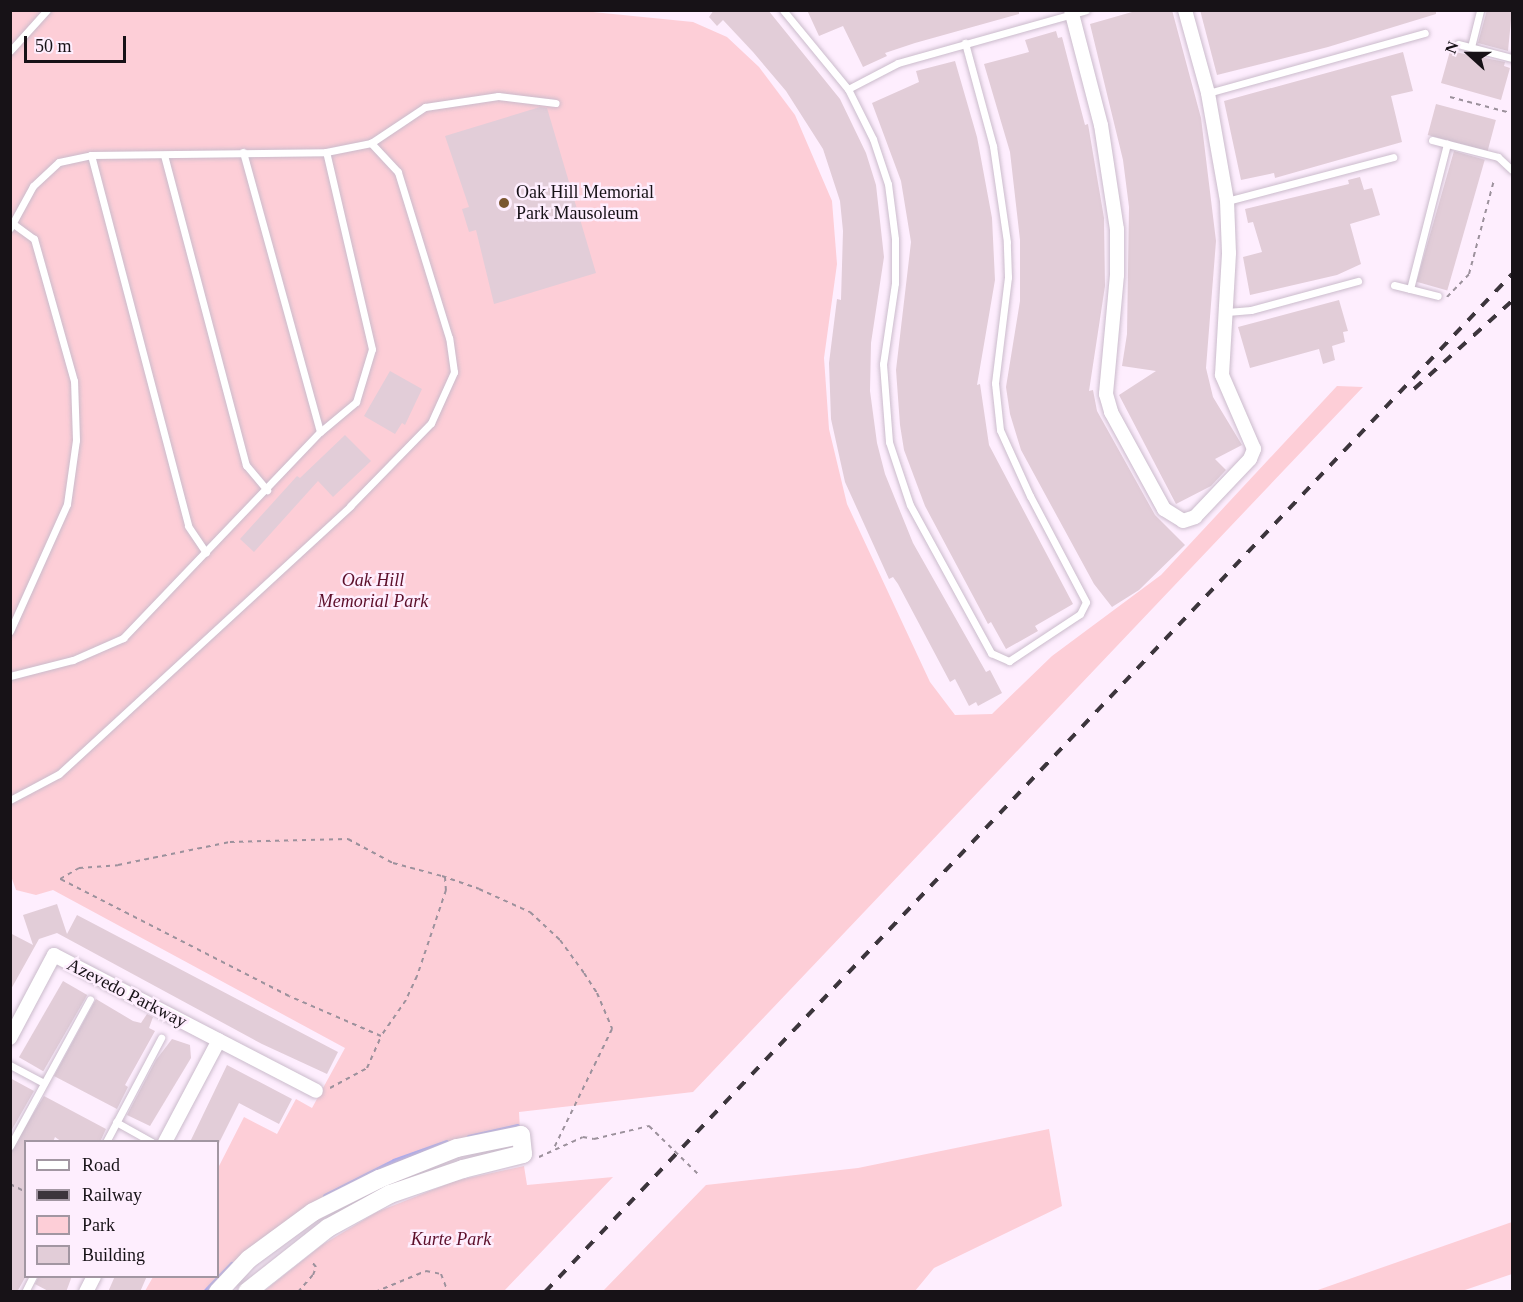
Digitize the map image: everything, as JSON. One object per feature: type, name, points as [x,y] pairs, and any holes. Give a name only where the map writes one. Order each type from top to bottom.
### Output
[{"type":"street","points":[[1072,12],[1103,135],[1117,229],[1117,275],[1106,394],[1111,412],[1164,509],[1183,521],[1195,517],[1250,459],[1254,449],[1222,375],[1227,312],[1227,201],[1208,93],[1185,10]]},
{"type":"street","name":"Azevedo Parkway","points":[[10,1038],[54,955],[219,1040]]},
{"type":"street","points":[[166,1140],[219,1040],[316,1090]]},
{"type":"street","points":[[218,1292],[249,1259],[313,1212],[379,1179],[457,1148],[521,1135],[523,1154],[463,1169],[390,1194],[328,1228],[247,1292]]},
{"type":"street","points":[[86,1292],[93,1278]]},
{"type":"lane","points":[[10,51],[47,10]]},
{"type":"lane","points":[[783,10],[848,89],[873,139],[888,184],[895,239],[895,282],[883,364],[889,442],[910,505],[985,643],[999,659],[1009,661],[1080,614],[1086,602],[1012,461],[1000,430],[995,383],[1008,278],[1007,242],[993,146],[966,43]]},
{"type":"lane","points":[[848,89],[898,63],[1072,12],[1086,10]]},
{"type":"lane","points":[[1470,47],[1480,10]]},
{"type":"lane","points":[[1208,93],[1425,33]]},
{"type":"lane","points":[[1458,44],[1512,58]]},
{"type":"lane","points":[[10,631],[67,504],[76,440],[74,381],[34,239],[13,226],[33,186],[59,162],[91,156],[326,152],[371,143],[425,107],[498,96],[556,103]]},
{"type":"lane","points":[[1432,140],[1498,157],[1512,170]]},
{"type":"lane","points":[[10,800],[59,774],[350,506],[431,423],[454,372],[449,338],[398,172],[371,143]]},
{"type":"lane","points":[[1410,289],[1447,144]]},
{"type":"lane","points":[[243,152],[320,432]]},
{"type":"lane","points":[[10,676],[73,660],[123,638],[320,432],[356,402],[372,348],[326,152]]},
{"type":"lane","points":[[164,154],[246,465],[267,490]]},
{"type":"lane","points":[[91,156],[188,526],[206,553]]},
{"type":"lane","points":[[1227,201],[1393,157]]},
{"type":"lane","points":[[1227,312],[1251,310],[1358,281]]},
{"type":"lane","points":[[1394,285],[1438,296]]},
{"type":"lane","points":[[10,1146],[90,999]]},
{"type":"lane","points":[[107,1140],[160,1038]]},
{"type":"lane","points":[[10,1065],[44,1083]]},
{"type":"lane","points":[[116,1122],[148,1140]]},
{"type":"lane","points":[[25,1292],[32,1278]]},
{"type":"path","points":[[1450,97],[1507,112]]},
{"type":"path","points":[[1438,296],[1448,297],[1469,274],[1494,180]]},
{"type":"path","points":[[381,1036],[289,996],[60,879],[79,868],[118,866],[231,842],[348,839],[393,863],[445,877],[530,912],[560,940],[597,993],[612,1029],[554,1148]]},
{"type":"path","points":[[316,1090],[339,1086],[367,1068],[381,1036],[406,1000],[417,976],[446,890],[445,877]]},
{"type":"path","points":[[537,1161],[542,1153],[583,1137],[594,1139],[649,1126],[699,1175]]},
{"type":"path","points":[[10,1184],[24,1191]]},
{"type":"path","points":[[298,1292],[313,1275],[316,1267],[311,1260]]},
{"type":"path","points":[[375,1292],[426,1271],[441,1274],[448,1292]]},
{"type":"green space","name":"Oak Hill Memorial Park","points":[[573,10],[693,22],[727,37],[759,67],[795,115],[832,201],[837,264],[824,358],[829,429],[847,504],[930,682],[955,715],[992,714],[1052,656],[1161,575],[1337,386],[1363,387],[693,1092],[519,1112],[520,1130],[385,1169],[210,1291],[145,1291],[152,1278],[219,1278],[219,1166],[244,1117],[277,1134],[296,1099],[312,1108],[345,1048],[53,890],[36,895],[16,890],[11,876],[11,11]]},
{"type":"green space","points":[[1049,1129],[1062,1206],[934,1268],[915,1291],[603,1291],[706,1185],[858,1168]]},
{"type":"green space","name":"Kurte Park","points":[[524,1166],[527,1185],[613,1177],[504,1291],[263,1292],[322,1245],[377,1212],[455,1181]]},
{"type":"green space","points":[[1512,1222],[1512,1274],[1462,1291],[1315,1291]]},
{"type":"building","points":[[714,10],[768,10],[840,99],[866,153],[876,185],[884,257],[871,343],[870,391],[877,443],[885,474],[913,543],[986,672],[990,670],[1002,693],[978,706],[976,702],[969,706],[955,679],[950,682],[898,584],[893,577],[889,579],[845,482],[831,419],[829,363],[837,299],[841,300],[843,231],[840,201],[823,149],[786,91],[753,52],[723,20],[717,26],[709,17]]},
{"type":"building","points":[[807,10],[1019,10],[1019,14],[885,53],[887,56],[863,67],[843,26],[819,36]]},
{"type":"building","points":[[1139,10],[1172,10],[1201,118],[1216,241],[1206,368],[1213,397],[1242,445],[1215,459],[1226,470],[1211,486],[1176,504],[1119,395],[1156,371],[1122,366],[1127,334],[1129,207],[1123,160],[1090,24]]},
{"type":"building","points":[[1200,10],[1436,10],[1436,14],[1328,47],[1217,75]]},
{"type":"building","points":[[1487,10],[1512,10],[1508,51],[1478,43]]},
{"type":"building","points":[[1056,31],[1058,38],[1062,37],[1085,125],[1088,124],[1104,218],[1105,286],[1089,391],[1093,390],[1097,411],[1155,515],[1185,545],[1139,590],[1112,607],[1094,584],[1021,450],[1010,414],[1006,387],[1020,301],[1020,240],[1010,152],[984,64],[1029,52],[1025,40]]},
{"type":"building","points":[[1450,51],[1505,62],[1504,66],[1510,68],[1501,100],[1441,83]]},
{"type":"building","points":[[1403,52],[1413,91],[1391,96],[1402,142],[1275,178],[1274,173],[1241,180],[1224,101]]},
{"type":"building","points":[[955,61],[977,137],[992,218],[995,280],[977,385],[980,384],[989,445],[1073,604],[1035,626],[1038,631],[1006,649],[991,622],[988,624],[925,506],[904,450],[896,370],[911,242],[901,181],[872,103],[919,82],[916,71]]},
{"type":"building","points":[[1436,104],[1496,120],[1488,151],[1428,135]]},
{"type":"building","name":"Oak Hill Memorial Park Mausoleum","points":[[540,107],[547,108],[596,273],[494,304],[476,230],[469,232],[462,209],[469,207],[445,136]]},
{"type":"building","points":[[1454,151],[1485,160],[1447,291],[1417,282]]},
{"type":"building","points":[[1360,177],[1364,190],[1372,188],[1380,215],[1350,224],[1361,264],[1337,275],[1250,295],[1243,257],[1262,252],[1253,222],[1248,223],[1245,209],[1349,184],[1348,180]]},
{"type":"building","points":[[1339,300],[1348,331],[1343,332],[1345,342],[1332,346],[1335,360],[1323,364],[1319,349],[1250,368],[1238,327]]},
{"type":"building","points":[[390,371],[422,389],[405,425],[402,423],[395,434],[364,416]]},
{"type":"building","points":[[345,435],[371,461],[333,497],[318,481],[254,552],[240,539],[297,476],[300,478]]},
{"type":"building","points":[[57,904],[67,934],[77,915],[338,1052],[327,1074],[262,1044],[57,933],[39,939],[10,991],[10,933],[33,945],[23,915]]},
{"type":"building","points":[[63,981],[87,995],[43,1071],[19,1057]]},
{"type":"building","points":[[96,999],[133,1021],[141,1023],[147,1014],[153,1017],[149,1028],[155,1031],[125,1085],[128,1087],[117,1109],[54,1076]]},
{"type":"building","points":[[172,1039],[190,1045],[191,1058],[150,1126],[127,1115],[156,1060]]},
{"type":"building","points":[[227,1065],[292,1099],[279,1124],[239,1103],[219,1143],[219,1140],[191,1140]]},
{"type":"building","points":[[10,1078],[34,1091],[10,1133]]},
{"type":"building","points":[[44,1096],[106,1129],[101,1140],[59,1140],[55,1137],[54,1140],[24,1140],[25,1278],[17,1292],[10,1292],[10,1152]]},
{"type":"building","points":[[38,1278],[71,1278],[66,1292],[50,1292],[35,1284]]},
{"type":"building","points":[[114,1278],[146,1278],[140,1292],[108,1292]]},
{"type":"waterway","points":[[469,1137],[518,1126]]},
{"type":"waterway","points":[[325,1196],[394,1161],[447,1142]]},
{"type":"waterway","points":[[219,1277],[232,1264]]},
{"type":"waterway","points":[[205,1292],[218,1278]]},
{"type":"railway","points":[[545,1292],[1512,274]]},
{"type":"railway","points":[[1414,389],[1512,301]]},
{"type":"place","name":"Oak Hill Memorial Park Mausoleum","points":[[504,203]]}]
